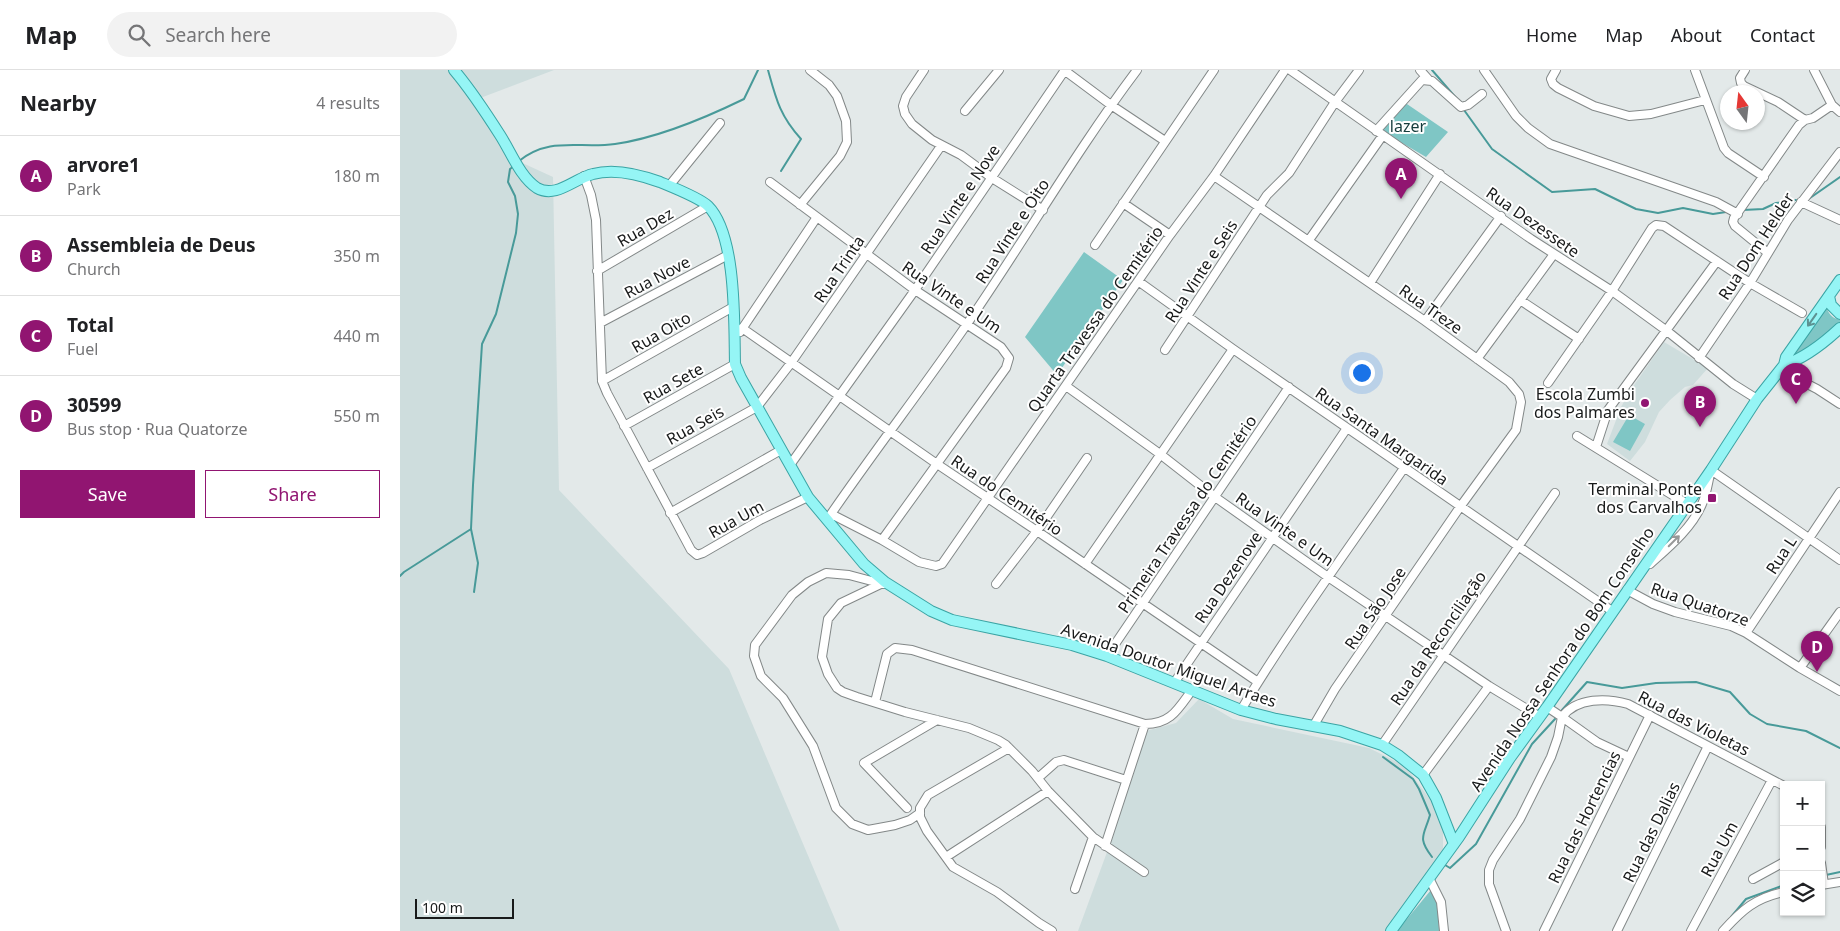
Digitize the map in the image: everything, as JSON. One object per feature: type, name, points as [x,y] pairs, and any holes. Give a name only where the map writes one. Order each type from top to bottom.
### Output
[{"type":"main road","points":[[454,70],[499,133],[523,172],[537,187],[545,191],[556,191],[584,176],[600,172],[619,173],[651,179],[708,206],[718,221],[728,254],[731,274],[735,364]]},
{"type":"main road","name":"Avenida Nossa Senhora do Bom Conselho","points":[[1391,931],[1454,844],[1510,758],[1711,470],[1757,399],[1782,367],[1786,357],[1840,280]]},
{"type":"main road","points":[[1829,296],[1831,305],[1840,314]]},
{"type":"main road","points":[[1782,367],[1807,354],[1840,328]]},
{"type":"main road","name":"Avenida Doutor Miguel Arraes","points":[[735,364],[808,497],[864,564],[884,583],[918,604],[952,620],[1054,640],[1107,656],[1241,710],[1276,719],[1340,730],[1382,745],[1422,774],[1436,798],[1454,844]]},
{"type":"street","points":[[800,205],[840,156],[847,142],[846,121],[837,96],[829,85],[810,70]]},
{"type":"street","points":[[924,70],[906,97],[903,109],[912,124],[941,146],[961,156],[1043,210]]},
{"type":"street","points":[[965,111],[999,70]]},
{"type":"street","points":[[1064,70],[1111,105],[1165,141]]},
{"type":"street","name":"Rua Vinte e Nove","points":[[790,465],[915,290],[1064,70]]},
{"type":"street","name":"Rua Vinte e Oito","points":[[831,514],[967,325],[1111,105],[1138,70]]},
{"type":"street","points":[[1095,244],[1214,70]]},
{"type":"street","name":"Quarta Travessa do Cemitério","points":[[882,540],[919,562],[936,566],[942,564],[1138,280],[1214,176],[1285,70]]},
{"type":"street","name":"Rua Dezessete","points":[[1290,70],[1554,254],[1612,291],[1667,331],[1733,384],[1757,399]]},
{"type":"street","points":[[1302,79],[1308,70]]},
{"type":"street","name":"Rua Vinte e Seis","points":[[1165,350],[1267,195],[1289,173],[1335,102],[1359,70]]},
{"type":"street","points":[[1420,70],[1428,79],[1463,107],[1482,94]]},
{"type":"street","points":[[1484,70],[1516,116],[1528,128],[1550,144],[1716,202],[1738,214]]},
{"type":"street","points":[[1556,70],[1551,79],[1558,88],[1594,106],[1620,114],[1639,116],[1706,100]]},
{"type":"street","points":[[1694,70],[1721,142],[1728,153],[1764,178]]},
{"type":"street","points":[[1745,70],[1740,78],[1741,84],[1778,102],[1805,120]]},
{"type":"street","points":[[1814,70],[1832,106],[1840,112]]},
{"type":"street","points":[[1309,240],[1380,133],[1417,84],[1422,80],[1428,79]]},
{"type":"street","points":[[1768,253],[1735,226],[1733,222],[1793,132],[1805,120],[1813,118],[1832,106]]},
{"type":"street","points":[[669,186],[720,123]]},
{"type":"street","name":"Rua Trinta","points":[[757,407],[792,363],[865,254],[941,146]]},
{"type":"street","name":"Rua Dom Helder","points":[[1699,358],[1801,202],[1840,152]]},
{"type":"street","points":[[1370,283],[1440,174]]},
{"type":"street","points":[[584,176],[591,195],[596,220],[602,382],[670,513],[781,450]]},
{"type":"street","name":"Rua Treze","points":[[1214,176],[1425,320],[1515,388],[1521,402],[1516,430],[1460,507]]},
{"type":"street","name":"Rua Vinte e Um","points":[[770,182],[915,290],[1001,347],[1008,356],[1009,362],[882,540]]},
{"type":"street","points":[[1801,202],[1840,220]]},
{"type":"street","points":[[1123,203],[1170,235]]},
{"type":"street","name":"Rua Dez","points":[[597,271],[708,206]]},
{"type":"street","points":[[1425,320],[1501,216]]},
{"type":"street","points":[[735,338],[817,217]]},
{"type":"street","points":[[1548,383],[1612,291],[1652,228],[1656,225],[1664,226],[1750,282],[1802,313]]},
{"type":"street","name":"Rua Nove","points":[[600,323],[728,254]]},
{"type":"street","points":[[1477,359],[1554,254]]},
{"type":"street","points":[[1596,448],[1608,410],[1717,261]]},
{"type":"street","name":"Rua Santa Margarida","points":[[1138,280],[1187,317],[1612,611]]},
{"type":"street","points":[[1520,300],[1579,339]]},
{"type":"street","name":"Rua Oito","points":[[602,382],[733,307]]},
{"type":"street","name":"Rua do Cemitério","points":[[742,328],[988,499],[1258,682]]},
{"type":"street","points":[[1085,564],[1233,349]]},
{"type":"street","name":"Rua Sete","points":[[624,426],[735,364]]},
{"type":"street","points":[[1782,367],[1840,404]]},
{"type":"street","name":"Rua Vinte e Um","points":[[1066,386],[1160,454],[1215,497],[1328,577],[1489,686],[1540,717]]},
{"type":"street","name":"Primeira Travessa do Cemitério","points":[[1107,656],[1289,387]]},
{"type":"street","name":"Rua Seis","points":[[647,468],[757,407]]},
{"type":"street","name":"Rua Dezenove","points":[[1174,683],[1347,428]]},
{"type":"street","points":[[1577,436],[1687,504]]},
{"type":"street","points":[[996,584],[1037,531],[1087,458]]},
{"type":"street","points":[[1241,710],[1328,577],[1404,468]]},
{"type":"street","points":[[1638,574],[1680,536],[1693,519],[1702,504],[1711,470],[1840,560]]},
{"type":"street","name":"Rua L","points":[[1746,633],[1840,492]]},
{"type":"street","name":"Rua da Reconciliação","points":[[1382,745],[1555,493]]},
{"type":"street","name":"Rua Um","points":[[670,513],[692,550],[698,555],[760,520],[808,497]]},
{"type":"street","name":"Rua São Jose","points":[[1314,725],[1335,689],[1460,507]]},
{"type":"street","points":[[831,514],[832,526]]},
{"type":"street","points":[[831,514],[882,540]]},
{"type":"street","points":[[884,583],[849,575],[826,573],[808,582],[792,595],[755,645],[754,656],[761,676],[783,698],[813,746],[836,808],[852,824],[868,830],[895,825],[910,820],[920,813]]},
{"type":"street","points":[[884,583],[835,608],[826,628],[822,657],[828,674],[837,688],[843,692],[875,702],[982,732],[998,740],[1009,748],[1093,837],[1144,872]]},
{"type":"street","name":"Rua Quatorze","points":[[1627,590],[1656,606],[1731,626],[1746,633],[1800,668],[1840,690]]},
{"type":"street","points":[[1800,668],[1840,612]]},
{"type":"street","points":[[875,702],[887,654],[895,648],[912,650],[1145,724],[1157,724],[1168,719],[1176,712],[1192,690]]},
{"type":"street","points":[[1422,774],[1489,686]]},
{"type":"street","name":"Rua das Violetas","points":[[1562,717],[1573,707],[1589,702],[1607,700],[1628,704],[1780,784]]},
{"type":"street","points":[[1547,707],[1597,742],[1629,756]]},
{"type":"street","name":"Rua das Hortencias","points":[[1544,931],[1650,715]]},
{"type":"street","points":[[1506,931],[1490,884],[1489,870],[1520,819],[1551,757],[1562,717]]},
{"type":"street","points":[[908,808],[864,763],[937,720]]},
{"type":"street","points":[[1105,846],[1145,724]]},
{"type":"street","name":"Rua das Dalias","points":[[1617,931],[1708,746]]},
{"type":"street","points":[[1009,748],[928,795],[920,808],[920,813],[923,823],[953,867],[998,892],[1038,923],[1052,931]]},
{"type":"street","points":[[1038,778],[1056,762],[1064,760],[1126,780]]},
{"type":"street","name":"Rua Um","points":[[1691,931],[1772,780]]},
{"type":"street","points":[[946,857],[1048,791]]},
{"type":"street","points":[[1075,889],[1093,837]]},
{"type":"street","points":[[1753,879],[1780,864]]},
{"type":"street","points":[[1429,878],[1441,902],[1444,931]]},
{"type":"street","points":[[1825,884],[1840,882]]},
{"type":"street","points":[[1726,928],[1752,903],[1780,893]]},
{"type":"shaded area","points":[[400,70],[554,70],[475,100],[516,160],[553,177],[559,490],[729,669],[840,931],[400,931]]},
{"type":"shaded area","name":"Escola Zumbi dos Palmares","points":[[1664,342],[1708,368],[1693,385],[1685,387],[1659,412],[1645,442],[1630,461],[1607,444],[1621,407]]},
{"type":"shaded area","points":[[1199,699],[1233,719],[1369,748],[1405,766],[1435,806],[1443,831],[1443,850],[1385,931],[1078,931],[1110,844],[1146,731],[1176,723]]},
{"type":"green space","name":"lazer","points":[[1404,102],[1448,132],[1426,157],[1380,130]]},
{"type":"green space","points":[[1084,252],[1123,280],[1057,375],[1025,337]]},
{"type":"green space","points":[[1826,305],[1830,315],[1840,320],[1840,324],[1828,336],[1789,361]]},
{"type":"green space","points":[[1629,415],[1645,424],[1630,451],[1613,442]]},
{"type":"green space","points":[[1431,890],[1438,905],[1439,931],[1397,931]]},
{"type":"waterway","points":[[519,161],[542,148],[565,145],[615,144],[648,137],[681,126],[744,99],[758,70]]},
{"type":"waterway","points":[[768,70],[783,115],[801,139],[781,171]]},
{"type":"waterway","points":[[1432,70],[1457,99]]},
{"type":"waterway","points":[[1464,110],[1492,149],[1552,192],[1595,189],[1636,209],[1658,213],[1683,208],[1713,214],[1726,212]]},
{"type":"waterway","points":[[474,592],[478,563],[471,529],[482,344],[496,314],[516,233],[518,214],[515,196],[508,182],[510,169],[514,166]]},
{"type":"waterway","points":[[1810,198],[1840,177]]},
{"type":"waterway","points":[[1743,210],[1763,209],[1776,203],[1796,200]]},
{"type":"waterway","points":[[400,576],[471,529]]},
{"type":"waterway","points":[[1562,710],[1587,682],[1622,688],[1656,683],[1696,682],[1730,692],[1750,714],[1767,724],[1806,731],[1840,748]]},
{"type":"waterway","points":[[1445,865],[1450,868],[1476,844],[1532,744],[1555,719]]},
{"type":"waterway","points":[[1383,757],[1413,779],[1419,789],[1430,815],[1423,840],[1432,857]]},
{"type":"waterway","points":[[1826,875],[1840,872]]},
{"type":"waterway","points":[[1731,917],[1746,899],[1780,886]]},
{"type":"place","name":"arvore1","points":[[1401,199]]},
{"type":"place","name":"Escola Zumbi dos Palmares","points":[[1645,403]]},
{"type":"place","name":"Total","points":[[1796,404]]},
{"type":"place","name":"Assembleia de Deus","points":[[1700,427]]},
{"type":"place","name":"Terminal Ponte dos Carvalhos","points":[[1712,498]]},
{"type":"place","name":"30599","points":[[1817,672]]}]
